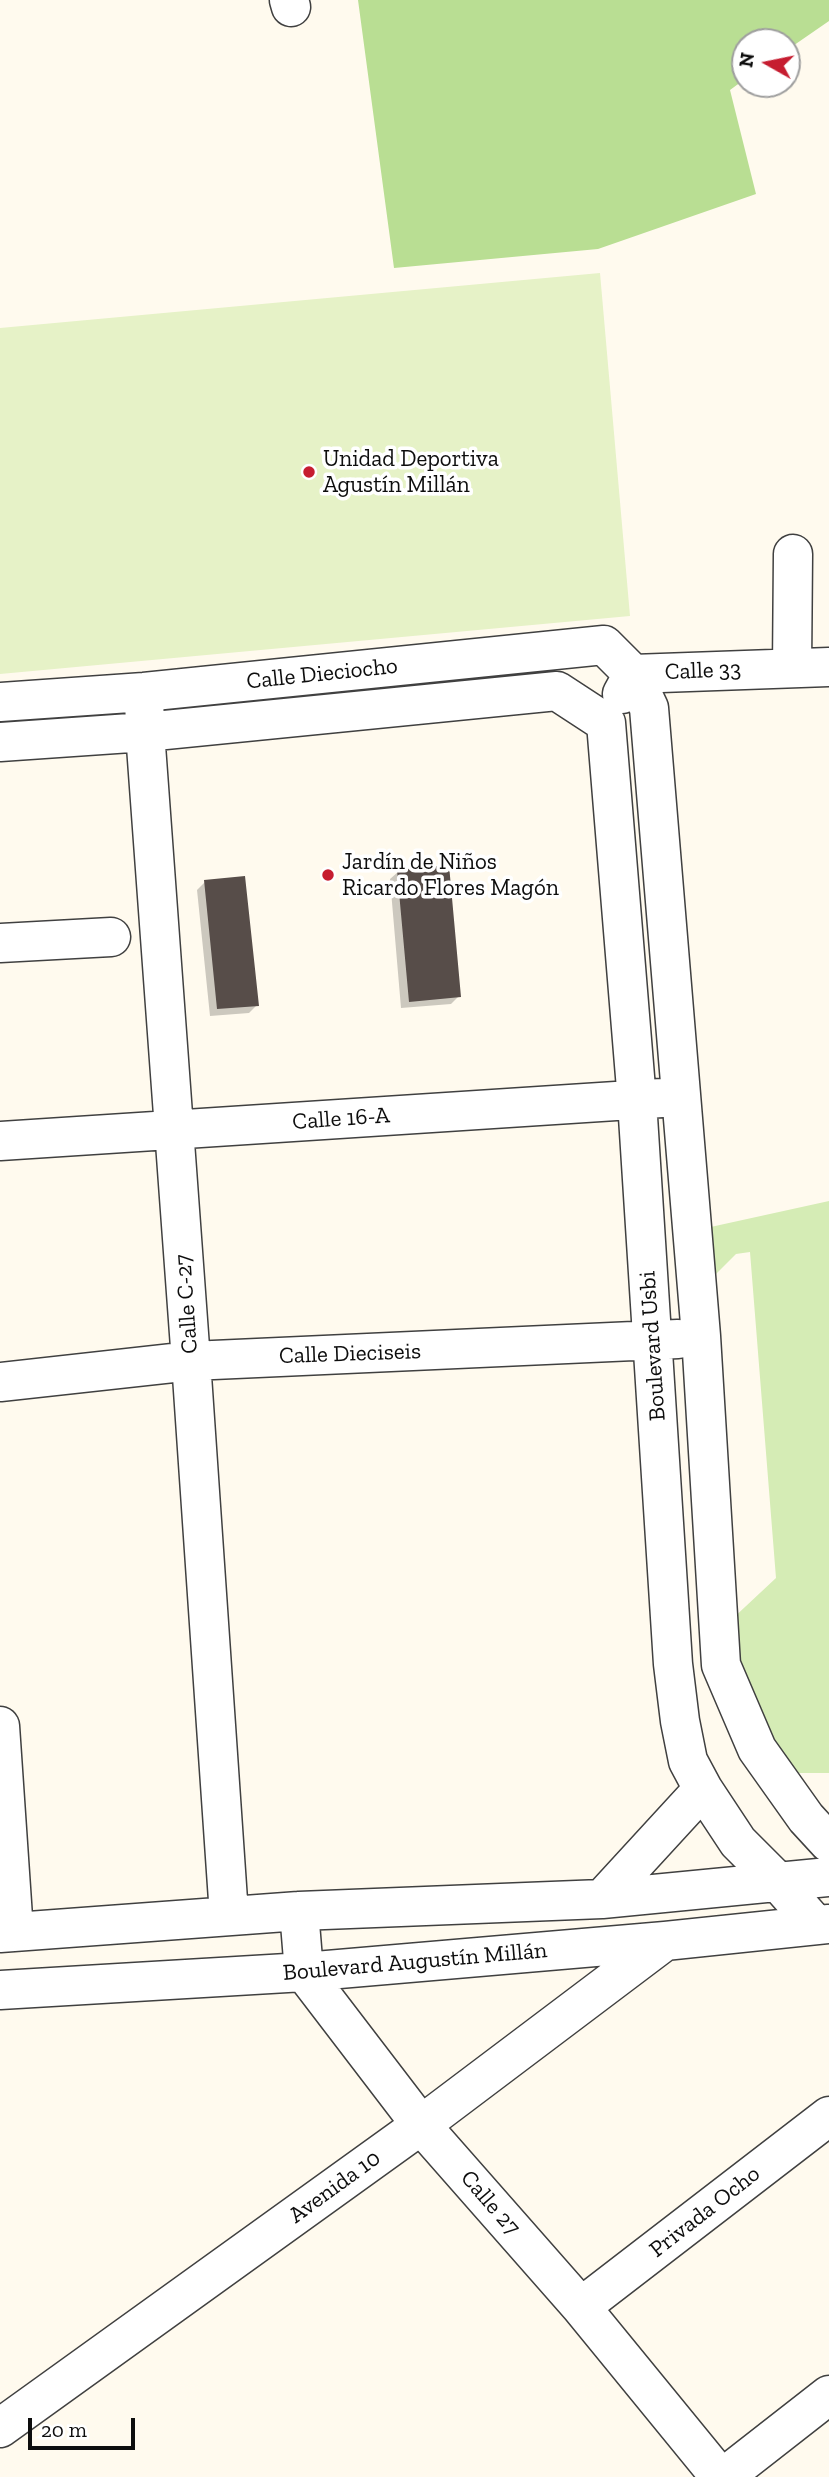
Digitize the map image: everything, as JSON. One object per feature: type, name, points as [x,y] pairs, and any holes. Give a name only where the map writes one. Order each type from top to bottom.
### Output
[{"type":"street","points":[[792,668],[793,554]]},
{"type":"street","name":"Calle Dieciocho","points":[[0,702],[144,692],[604,645],[633,674]]},
{"type":"street","name":"Calle 33","points":[[606,723],[633,674],[829,667]]},
{"type":"street","name":"Boulevard Usbi","points":[[633,674],[649,708],[683,1096],[721,1665],[757,1749],[806,1818],[829,1843]]},
{"type":"street","name":"Calle Dieciocho","points":[[0,743],[145,732],[557,691],[606,723]]},
{"type":"street","name":"Calle C-27","points":[[144,692],[229,1915]]},
{"type":"street","name":"Boulevard Usbi","points":[[606,723],[637,1101],[677,1698],[688,1761],[738,1842],[822,1924]]},
{"type":"street","points":[[0,943],[111,937]]},
{"type":"street","name":"Calle 16-A","points":[[0,1141],[683,1096]]},
{"type":"street","name":"Calle Dieciseis","points":[[0,1382],[191,1361],[652,1342],[701,1336]]},
{"type":"street","points":[[0,1726],[7,1933],[229,1915],[602,1899],[829,1877]]},
{"type":"street","points":[[602,1899],[703,1789]]},
{"type":"street","points":[[299,1911],[304,1972]]},
{"type":"street","name":"Boulevard Augustín Millán","points":[[0,1990],[304,1972],[666,1941],[822,1924]]},
{"type":"street","name":"Avenida 10","points":[[0,2428],[421,2125],[666,1941]]},
{"type":"street","name":"Calle 27","points":[[304,1972],[421,2125],[580,2307],[722,2477]]},
{"type":"street","name":"Privada Ocho","points":[[580,2307],[829,2116]]},
{"type":"street","points":[[722,2477],[829,2395]]},
{"type":"green space","points":[[358,0],[829,0],[829,21],[801,40],[801,28],[731,28],[731,98],[756,194],[598,249],[394,268]]},
{"type":"green space","name":"Unidad Deportiva Agustín Millán","points":[[600,273],[630,616],[0,674],[0,328]]},
{"type":"green space","points":[[829,1201],[829,1773],[798,1773],[767,1738],[744,1692],[730,1621],[776,1578],[750,1252],[736,1254],[715,1275],[702,1275],[697,1230]]},
{"type":"building","points":[[449,865],[461,997],[409,1002],[397,870]]},
{"type":"building","points":[[245,876],[259,1006],[217,1009],[204,880]]},
{"type":"place","name":"Unidad Deportiva Agustín Millán","points":[[309,472]]},
{"type":"place","name":"Jardín de Niños Ricardo Flores Magón","points":[[328,875]]}]
